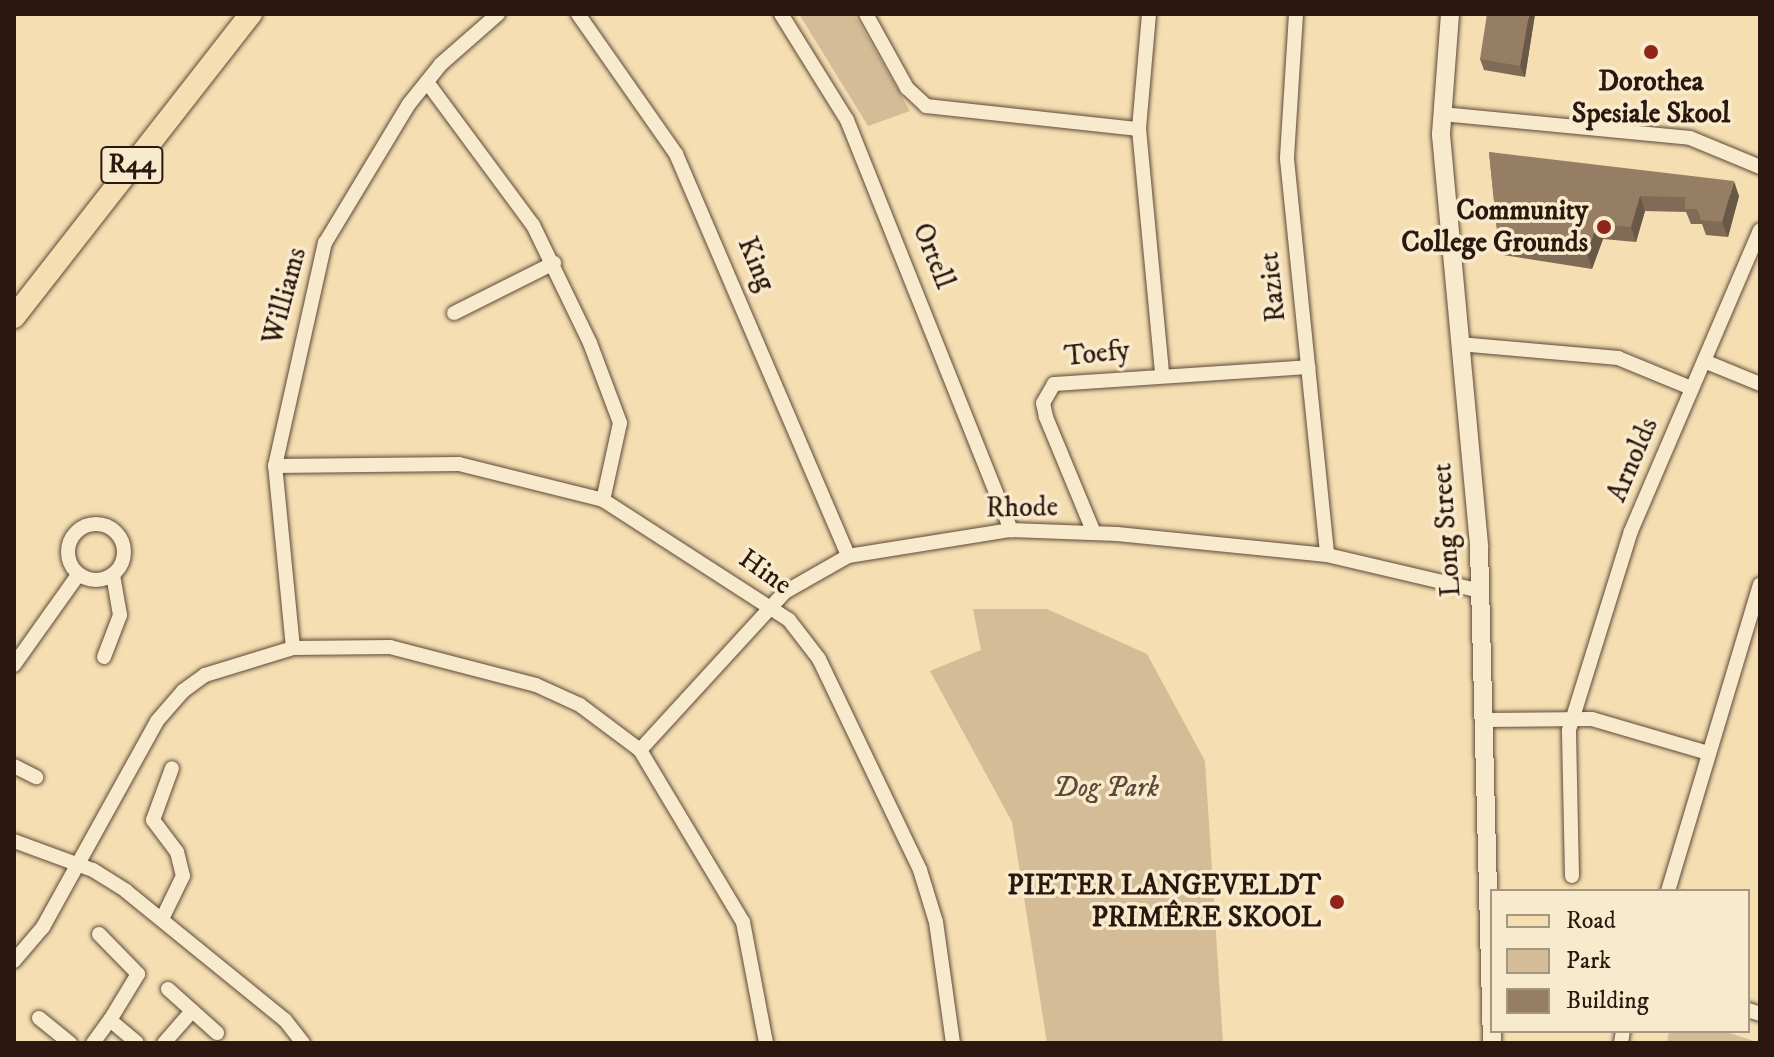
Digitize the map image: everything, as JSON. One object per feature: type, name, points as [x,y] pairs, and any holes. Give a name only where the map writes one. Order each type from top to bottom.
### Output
[{"type":"main road","name":"R44","points":[[14,317],[251,14]]},
{"type":"street","name":"Williams","points":[[293,648],[275,466],[325,243],[427,82],[498,14]]},
{"type":"street","name":"King","points":[[578,14],[676,154],[848,556]]},
{"type":"street","name":"Ortell","points":[[781,14],[847,120],[1011,530]]},
{"type":"street","points":[[866,14],[907,88],[926,106],[1139,129]]},
{"type":"street","points":[[1149,14],[1139,129],[1162,374]]},
{"type":"street","name":"Raziet","points":[[1296,14],[1287,159],[1327,555]]},
{"type":"street","name":"Long Street","points":[[1450,14],[1442,114],[1481,591],[1490,969]]},
{"type":"street","points":[[427,82],[509,189],[554,263],[620,423],[603,500]]},
{"type":"street","points":[[1442,114],[1690,138],[1760,167]]},
{"type":"street","name":"Arnolds","points":[[1572,876],[1574,718],[1631,531],[1760,230]]},
{"type":"street","points":[[454,313],[554,263]]},
{"type":"street","points":[[1459,344],[1618,358],[1691,388]]},
{"type":"street","points":[[1704,361],[1760,384]]},
{"type":"street","name":"Toefy","points":[[1094,533],[1046,417],[1047,393],[1064,380],[1308,367]]},
{"type":"street","name":"Hine","points":[[275,466],[459,464],[603,500],[773,607],[819,659],[920,870],[936,922],[953,1043]]},
{"type":"street","points":[[78,575],[68,548],[76,531],[92,523],[110,527],[123,541],[123,560],[113,575],[120,615],[104,657]]},
{"type":"street","name":"Rhode","points":[[640,750],[773,607],[848,556],[1011,530],[1094,533],[1327,555],[1481,591]]},
{"type":"street","points":[[78,575],[113,575]]},
{"type":"street","points":[[14,665],[78,575]]},
{"type":"street","points":[[1669,889],[1760,585]]},
{"type":"street","points":[[14,961],[43,927],[76,864],[175,698],[205,675],[293,648],[390,647],[479,668],[580,705],[640,750],[743,922],[766,1043]]},
{"type":"street","points":[[1485,720],[1574,718],[1708,753]]},
{"type":"street","points":[[14,766],[36,777]]},
{"type":"street","points":[[162,919],[183,876],[177,852],[153,820],[172,768]]},
{"type":"street","points":[[14,841],[76,864],[162,919],[285,1020],[303,1043]]},
{"type":"street","points":[[93,1043],[138,974],[99,934]]},
{"type":"street","points":[[168,989],[217,1033]]},
{"type":"street","points":[[164,1043],[192,1011]]},
{"type":"street","points":[[39,1018],[70,1043]]},
{"type":"street","points":[[110,1020],[137,1043]]},
{"type":"green space","points":[[799,14],[854,14],[910,111],[868,126]]},
{"type":"green space","name":"Dog Park","points":[[973,609],[1047,609],[1147,654],[1205,761],[1223,1043],[1047,1043],[1012,822],[930,671],[981,650]]},
{"type":"green space","points":[[1669,1033],[1729,1033],[1760,1043],[1667,1043]]},
{"type":"building","points":[[1487,14],[1529,14],[1520,66],[1480,59]]},
{"type":"building","points":[[1489,152],[1734,181],[1722,222],[1701,220],[1697,209],[1685,209],[1685,197],[1640,196],[1631,227],[1597,224],[1587,254],[1498,240]]},
{"type":"place","name":"Dorothea Spesiale Skool","points":[[1651,52]]},
{"type":"place","name":"Community College Grounds","points":[[1604,227]]},
{"type":"place","name":"PIETER LANGEVELDT PRIMÊRE SKOOL","points":[[1337,902]]}]
